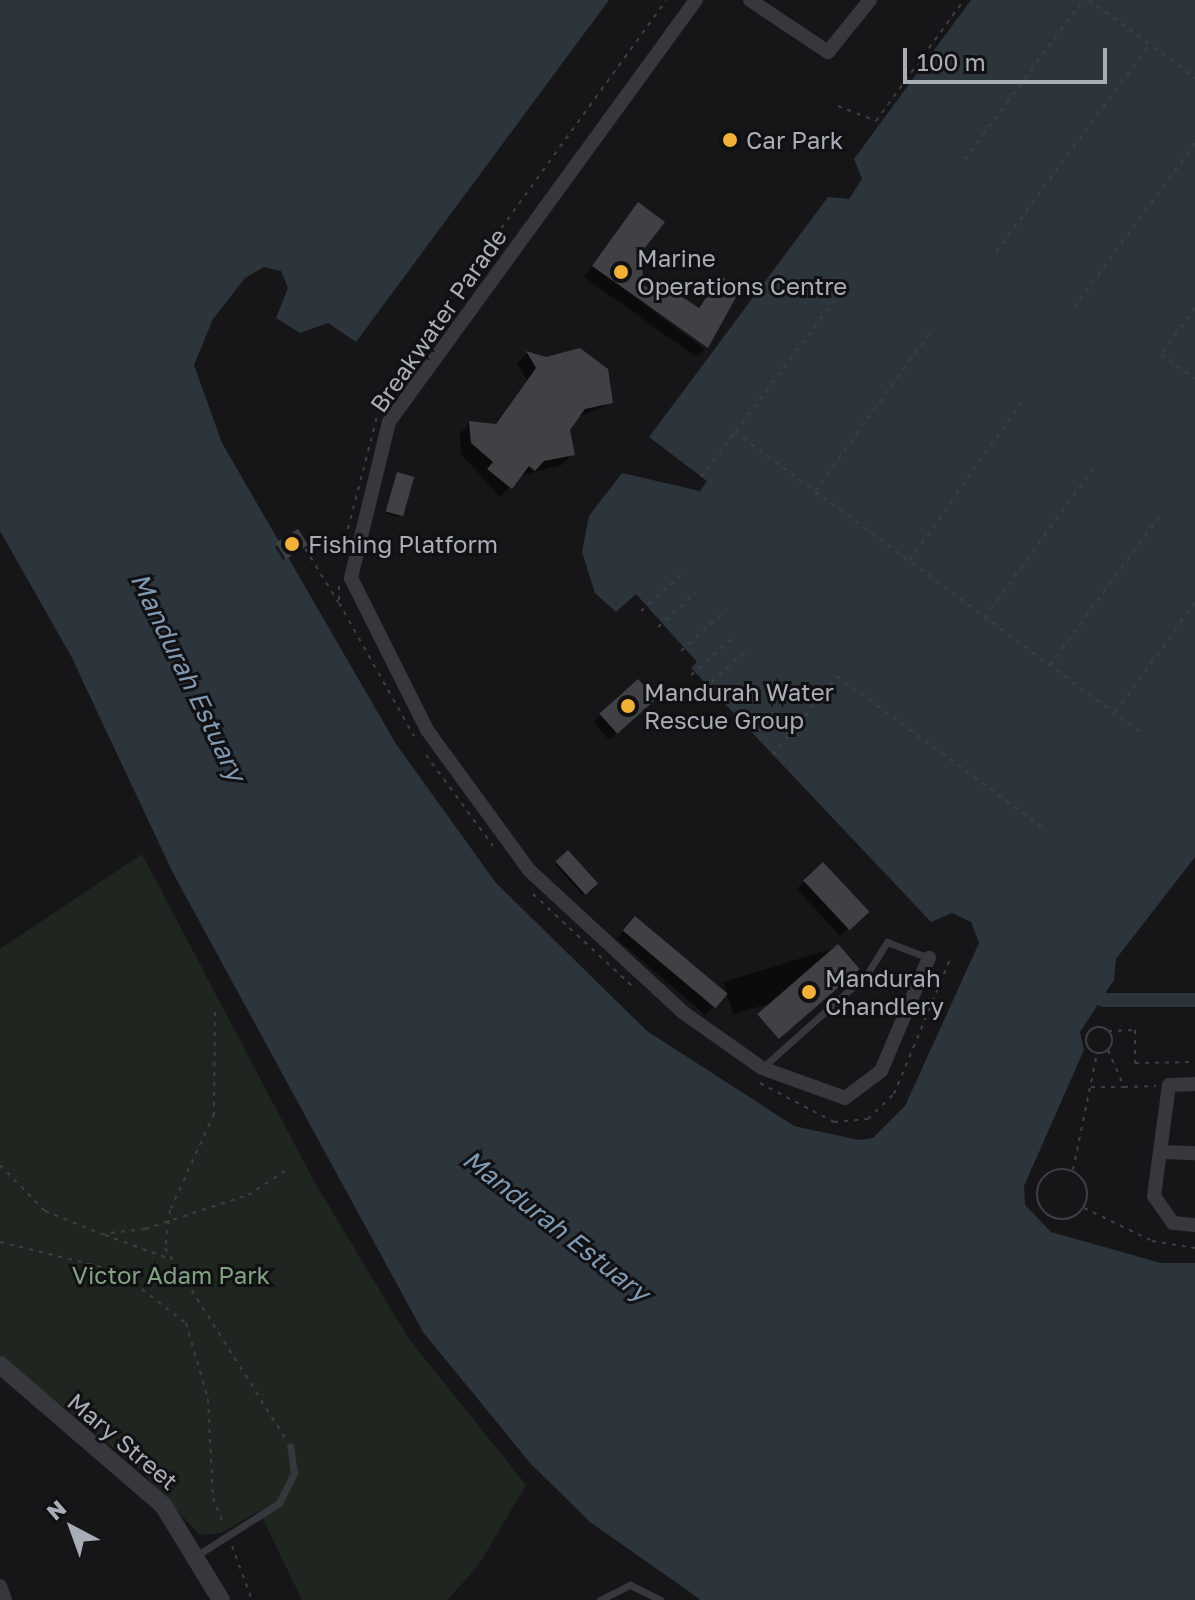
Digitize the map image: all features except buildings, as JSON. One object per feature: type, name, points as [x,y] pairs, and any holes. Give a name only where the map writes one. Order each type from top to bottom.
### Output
[{"type":"street","name":"Breakwater Parade","points":[[696,0],[389,422],[351,578],[427,730],[530,871],[684,1013],[760,1074],[845,1098],[881,1071],[929,958]]},
{"type":"street","points":[[750,0],[828,52],[868,0]]},
{"type":"street","points":[[1195,1084],[1169,1085],[1154,1196],[1160,1213],[1195,1225]]},
{"type":"street","points":[[1162,1152],[1195,1153]]},
{"type":"street","name":"Mary Street","points":[[0,1365],[40,1404],[143,1485],[199,1554],[221,1600]]},
{"type":"street","name":"Mary Street","points":[[0,1379],[40,1404]]},
{"type":"street","points":[[0,1586],[5,1600]]},
{"type":"lane","points":[[760,1074],[867,974],[887,942],[929,958]]},
{"type":"lane","points":[[199,1554],[279,1503],[294,1473],[290,1446]]},
{"type":"lane","points":[[600,1600],[630,1585],[661,1600]]},
{"type":"path","points":[[341,558],[359,464],[384,390],[666,0]]},
{"type":"path","points":[[838,106],[876,121],[964,0]]},
{"type":"path","points":[[965,159],[1083,0]]},
{"type":"path","points":[[1089,0],[1195,78]]},
{"type":"path","points":[[996,252],[1149,45]]},
{"type":"path","points":[[1074,308],[1195,143]]},
{"type":"path","points":[[701,477],[841,291]]},
{"type":"path","points":[[1195,308],[1161,354],[1195,379]]},
{"type":"path","points":[[815,491],[932,330]]},
{"type":"path","points":[[909,561],[1022,401]]},
{"type":"path","points":[[735,432],[1143,734]]},
{"type":"path","points":[[985,617],[1095,466]]},
{"type":"path","points":[[1050,665],[1160,516]]},
{"type":"path","points":[[300,540],[415,739]]},
{"type":"path","points":[[339,573],[339,603]]},
{"type":"path","points":[[641,611],[681,575]]},
{"type":"path","points":[[658,627],[696,592]]},
{"type":"path","points":[[1115,713],[1195,602]]},
{"type":"path","points":[[681,651],[724,612]]},
{"type":"path","points":[[691,675],[736,635]]},
{"type":"path","points":[[704,689],[749,648]]},
{"type":"path","points":[[773,755],[837,676],[1046,830]]},
{"type":"path","points":[[424,751],[502,857]]},
{"type":"path","points":[[530,890],[644,995]]},
{"type":"path","points":[[760,1074],[834,1122],[868,1119],[894,1094],[951,957]]},
{"type":"path","points":[[215,1012],[214,1114],[169,1218],[165,1248],[290,1446]]},
{"type":"path","points":[[1073,1171],[1097,1053],[1086,1037],[1096,1028],[1135,1030],[1135,1063],[1195,1062]]},
{"type":"path","points":[[1108,1031],[1108,1050],[1124,1087]]},
{"type":"path","points":[[1097,1053],[1108,1050]]},
{"type":"path","points":[[1090,1087],[1169,1085]]},
{"type":"path","points":[[0,1165],[45,1211],[172,1260]]},
{"type":"path","points":[[101,1234],[248,1195],[290,1168]]},
{"type":"path","points":[[1056,1169],[1073,1171],[1084,1183],[1083,1207],[1060,1219],[1039,1204],[1041,1179],[1056,1169]]},
{"type":"path","points":[[1083,1207],[1152,1241],[1195,1248]]},
{"type":"path","points":[[0,1242],[118,1271],[186,1323],[208,1399],[213,1498],[252,1600]]},
{"type":"green space","name":"Victor Adam Park","points":[[142,854],[314,1181],[409,1339],[526,1485],[478,1566],[447,1600],[302,1600],[259,1511],[221,1533],[200,1535],[140,1470],[0,1355],[0,949]]},
{"type":"water","name":"Mandurah Estuary","points":[[0,0],[609,0],[356,342],[328,323],[300,333],[276,318],[288,288],[281,271],[264,267],[245,278],[213,319],[194,365],[222,443],[396,744],[496,883],[647,1031],[794,1126],[859,1140],[873,1138],[905,1106],[979,943],[971,922],[952,913],[931,922],[691,668],[697,662],[636,594],[616,612],[595,593],[582,552],[589,516],[622,473],[700,491],[707,481],[649,437],[828,197],[849,199],[862,179],[854,159],[971,0],[1195,0],[1195,857],[1116,959],[1114,980],[1080,1032],[1084,1050],[1024,1186],[1025,1205],[1051,1232],[1161,1263],[1195,1263],[1195,1600],[701,1600],[590,1522],[531,1464],[423,1332],[173,873],[71,656],[0,531]]},
{"type":"waterway","points":[[1103,1000],[1195,1000]]},
{"type":"place","name":"Car Park","points":[[730,140]]},
{"type":"place","name":"Marine Operations Centre","points":[[621,272]]},
{"type":"place","name":"Fishing Platform","points":[[292,544]]},
{"type":"place","name":"Mandurah Water Rescue Group","points":[[628,706]]},
{"type":"place","name":"Mandurah Chandlery","points":[[809,992]]}]
